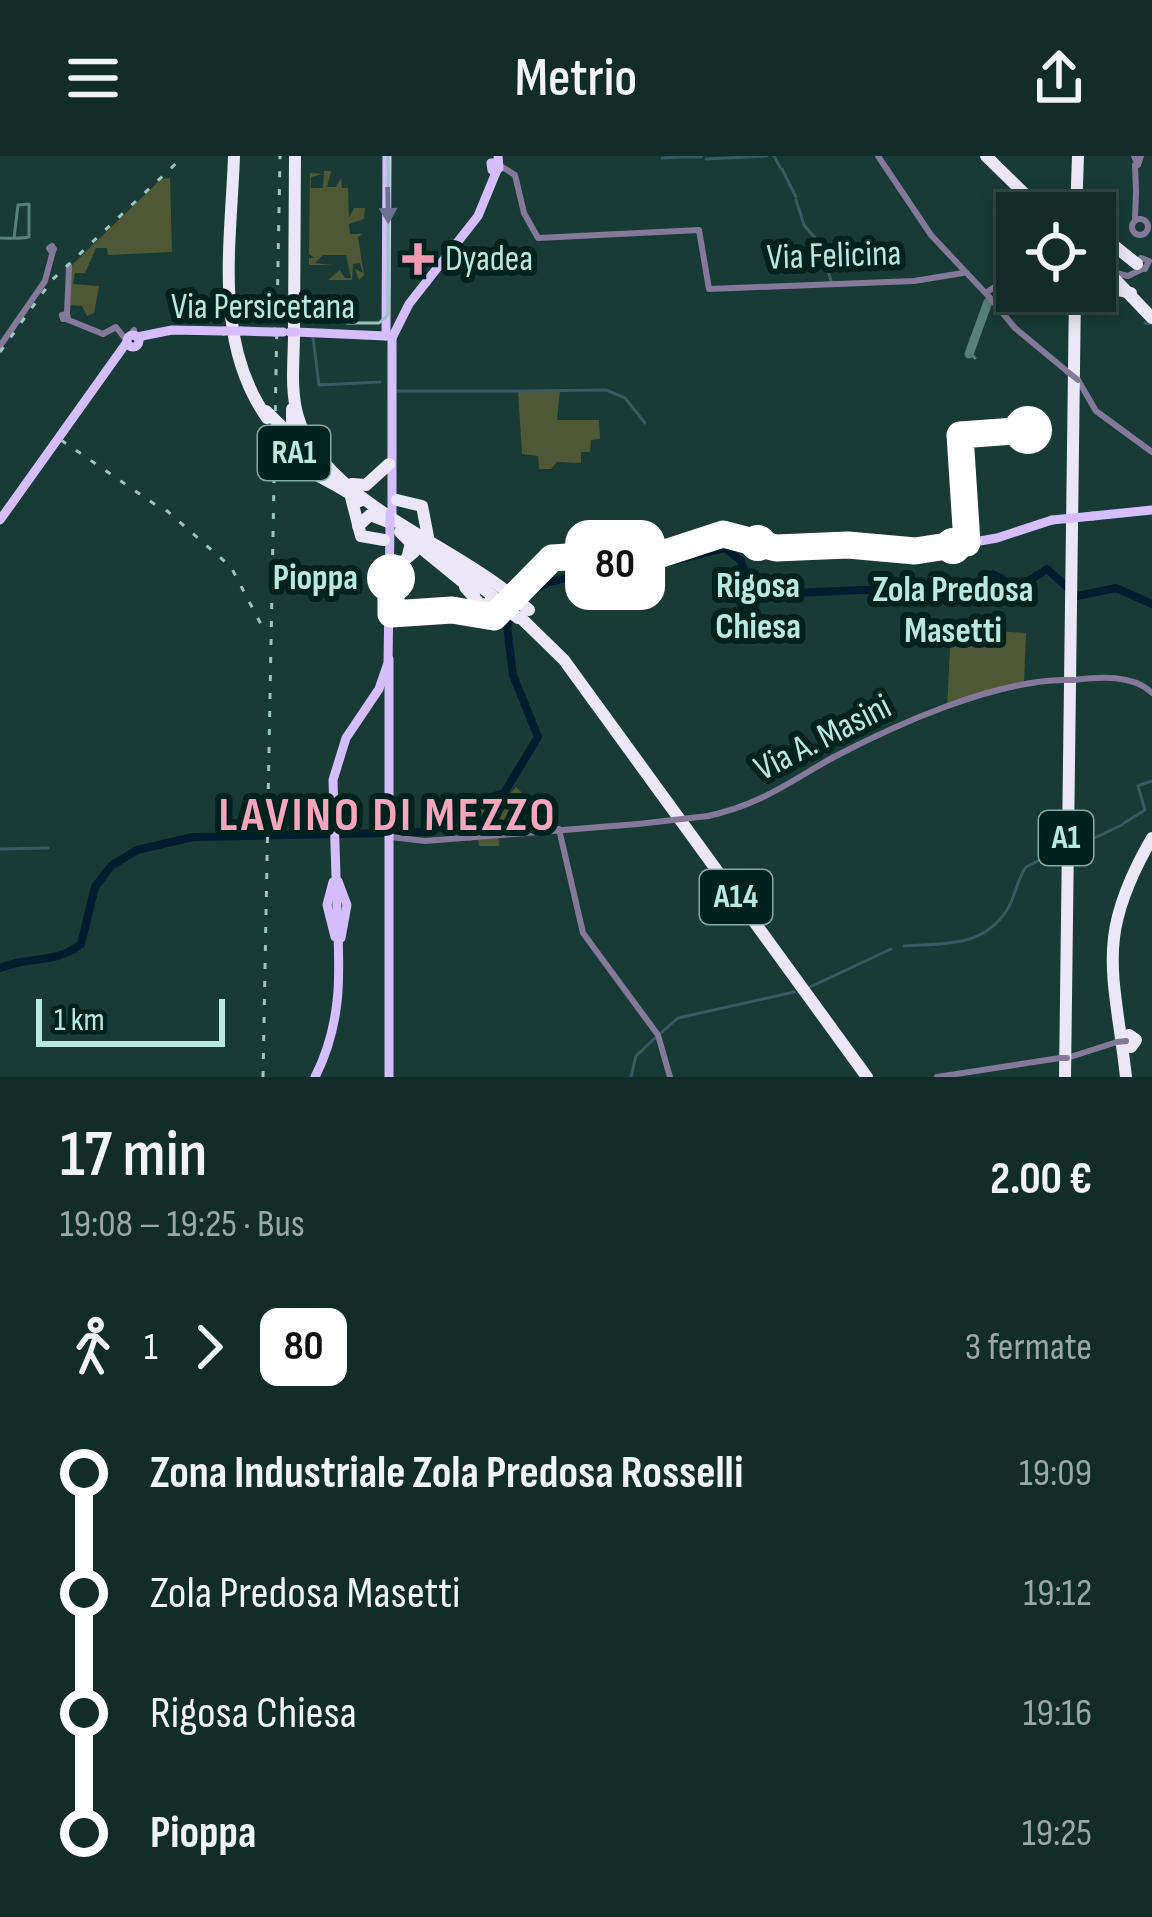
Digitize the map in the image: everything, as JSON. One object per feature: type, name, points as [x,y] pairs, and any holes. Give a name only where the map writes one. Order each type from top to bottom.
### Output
[{"type":"highway","name":"A14","points":[[236,156],[231,328],[243,374],[267,415],[315,462],[522,615],[573,673],[865,1077]]},
{"type":"highway","points":[[290,332],[294,156]]},
{"type":"highway","points":[[984,156],[1019,192]]},
{"type":"highway","points":[[1076,192],[1077,156]]},
{"type":"highway","points":[[1116,279],[1152,317]]},
{"type":"highway","points":[[1116,280],[1152,317]]},
{"type":"highway","points":[[1116,289],[1136,298]]},
{"type":"highway","name":"A1","points":[[1064,1077],[1074,312]]},
{"type":"highway","name":"RA1","points":[[290,332],[296,458],[309,475],[335,481],[441,559]]},
{"type":"highway","name":"A14","points":[[315,462],[497,598]]},
{"type":"highway","points":[[388,464],[391,522]]},
{"type":"highway","points":[[335,481],[358,486],[420,552],[441,559],[473,572],[497,590],[488,603],[441,559]]},
{"type":"highway","points":[[335,481],[354,500],[358,527],[366,540],[416,501],[424,513],[425,534],[441,559],[478,602],[497,598]]},
{"type":"highway","points":[[358,527],[370,515],[414,525],[424,513]]},
{"type":"highway","points":[[473,572],[497,598]]},
{"type":"highway","name":"A14","points":[[522,615],[558,657],[865,1077]]},
{"type":"highway","points":[[1126,1077],[1110,962],[1114,923],[1128,881],[1152,838]]},
{"type":"highway","points":[[1115,1007],[1125,1041],[1126,1077]]},
{"type":"main road","points":[[387,156],[395,611],[382,690],[390,908],[389,1077]]},
{"type":"main road","points":[[388,464],[389,335],[475,216],[497,165]]},
{"type":"main road","name":"Via Persicetana","points":[[0,520],[117,354],[134,338],[224,331],[389,335]]},
{"type":"main road","points":[[395,611],[494,617],[552,558],[584,556],[628,565],[723,534],[776,548],[848,545],[915,551],[997,538],[1052,520],[1152,510]]},
{"type":"main road","points":[[391,522],[395,611]]},
{"type":"main road","points":[[316,1077],[332,1038],[341,992],[332,824],[336,767],[382,690]]},
{"type":"main road","points":[[335,864],[340,956]]},
{"type":"street","points":[[878,156],[963,272],[1015,328],[1078,380],[1096,411],[1150,449]]},
{"type":"street","points":[[1137,160],[1135,234],[1142,265]]},
{"type":"street","name":"Via Felicina","points":[[497,165],[515,175],[524,213],[538,238],[700,231],[706,287],[914,281],[963,272]]},
{"type":"street","points":[[1138,221],[1146,234],[1142,265]]},
{"type":"street","points":[[1135,234],[1146,234]]},
{"type":"street","points":[[0,346],[45,281],[53,251],[68,265],[67,316],[105,333],[116,326],[134,338]]},
{"type":"street","points":[[987,294],[996,287]]},
{"type":"street","name":"Via A. Masini","points":[[387,834],[438,839],[708,816],[768,799],[786,783],[880,733],[1030,681],[1111,678],[1140,684],[1152,693]]},
{"type":"street","points":[[561,830],[571,898],[583,933],[658,1035],[670,1077]]},
{"type":"street","points":[[937,1077],[1064,1058],[1125,1041]]},
{"type":"green space","points":[[324,171],[331,171],[327,187],[336,187],[341,178],[342,188],[348,188],[349,218],[354,208],[365,208],[364,219],[349,224],[350,234],[363,234],[358,237],[364,275],[359,280],[355,269],[363,273],[360,263],[353,264],[352,280],[328,280],[340,270],[351,278],[346,255],[323,255],[315,263],[332,265],[309,265],[309,258],[315,258],[309,254],[310,173],[323,174],[311,177],[311,188],[323,188]]},
{"type":"green space","points":[[170,178],[172,252],[108,255],[107,248],[96,248],[85,273],[75,273],[73,284],[99,286],[94,313],[87,316],[82,306],[68,305],[71,266],[161,179]]},
{"type":"green space","points":[[518,390],[560,390],[557,420],[599,420],[600,439],[591,440],[590,452],[581,452],[581,463],[557,462],[551,469],[539,469],[538,456],[522,454]]},
{"type":"green space","points":[[951,628],[1026,633],[1024,683],[947,709]]},
{"type":"green space","points":[[516,787],[524,795],[520,802],[524,831],[498,832],[499,846],[479,846],[478,839],[468,841],[467,835],[448,836],[463,817],[503,802]]},
{"type":"waterway","points":[[706,159],[767,156]]},
{"type":"waterway","points":[[774,156],[780,167]]},
{"type":"waterway","points":[[662,158],[681,157]]},
{"type":"waterway","points":[[683,157],[701,157]]},
{"type":"waterway","points":[[782,169],[796,197]]},
{"type":"waterway","points":[[796,200],[804,225],[821,245],[831,281]]},
{"type":"waterway","points":[[1145,323],[1152,324]]},
{"type":"waterway","points":[[313,338],[319,385],[380,382]]},
{"type":"waterway","points":[[520,391],[606,390],[625,398],[645,423]]},
{"type":"waterway","points":[[393,391],[518,391]]},
{"type":"waterway","points":[[0,968],[62,954],[81,944],[95,887],[111,866],[137,850],[193,837],[430,832],[478,801],[504,793],[538,737],[513,675],[507,626],[526,595],[556,580],[637,569],[725,548],[741,561],[748,582],[768,594],[982,585],[993,574],[1018,588],[1047,569],[1077,596],[1116,588],[1152,604]]},
{"type":"waterway","points":[[1140,785],[1152,781]]},
{"type":"waterway","points":[[1124,823],[1145,810],[1138,786]]},
{"type":"waterway","points":[[1075,847],[1122,825]]},
{"type":"waterway","points":[[0,849],[48,848]]},
{"type":"waterway","points":[[904,946],[961,941],[986,931],[1007,910],[1026,867],[1061,849]]},
{"type":"waterway","points":[[810,987],[891,949]]},
{"type":"waterway","points":[[661,1033],[678,1018],[794,992]]},
{"type":"waterway","points":[[631,1077],[636,1056],[655,1038]]},
{"type":"taxiway","points":[[0,238],[19,238],[29,237],[29,204],[18,205],[14,238]]},
{"type":"taxiway","points":[[969,352],[975,358]]},
{"type":"runway","points":[[969,354],[988,302]]},
{"type":"tram line","points":[[347,323],[379,323],[388,315],[388,156]]},
{"type":"railway","points":[[0,352],[52,280],[184,156]]},
{"type":"railway","points":[[263,1077],[280,156]]},
{"type":"railway","points":[[61,440],[163,510]]},
{"type":"railway","points":[[166,510],[231,567],[265,632]]},
{"type":"bus line","name":"80","points":[[391,578],[391,614],[452,610],[489,618],[502,612],[542,564],[556,557],[590,557],[628,565],[727,533],[776,548],[848,545],[915,551],[967,543],[960,435],[1028,430]]},
{"type":"place","name":"Dyadea","points":[[418,259]]},
{"type":"place","name":"Rigosa Chiesa","points":[[758,543]]},
{"type":"place","name":"Zola Predosa Masetti","points":[[953,546]]},
{"type":"place","name":"Pioppa","points":[[391,578]]},
{"type":"district","name":"LAVINO DI MEZZO","points":[[388,815]]}]
